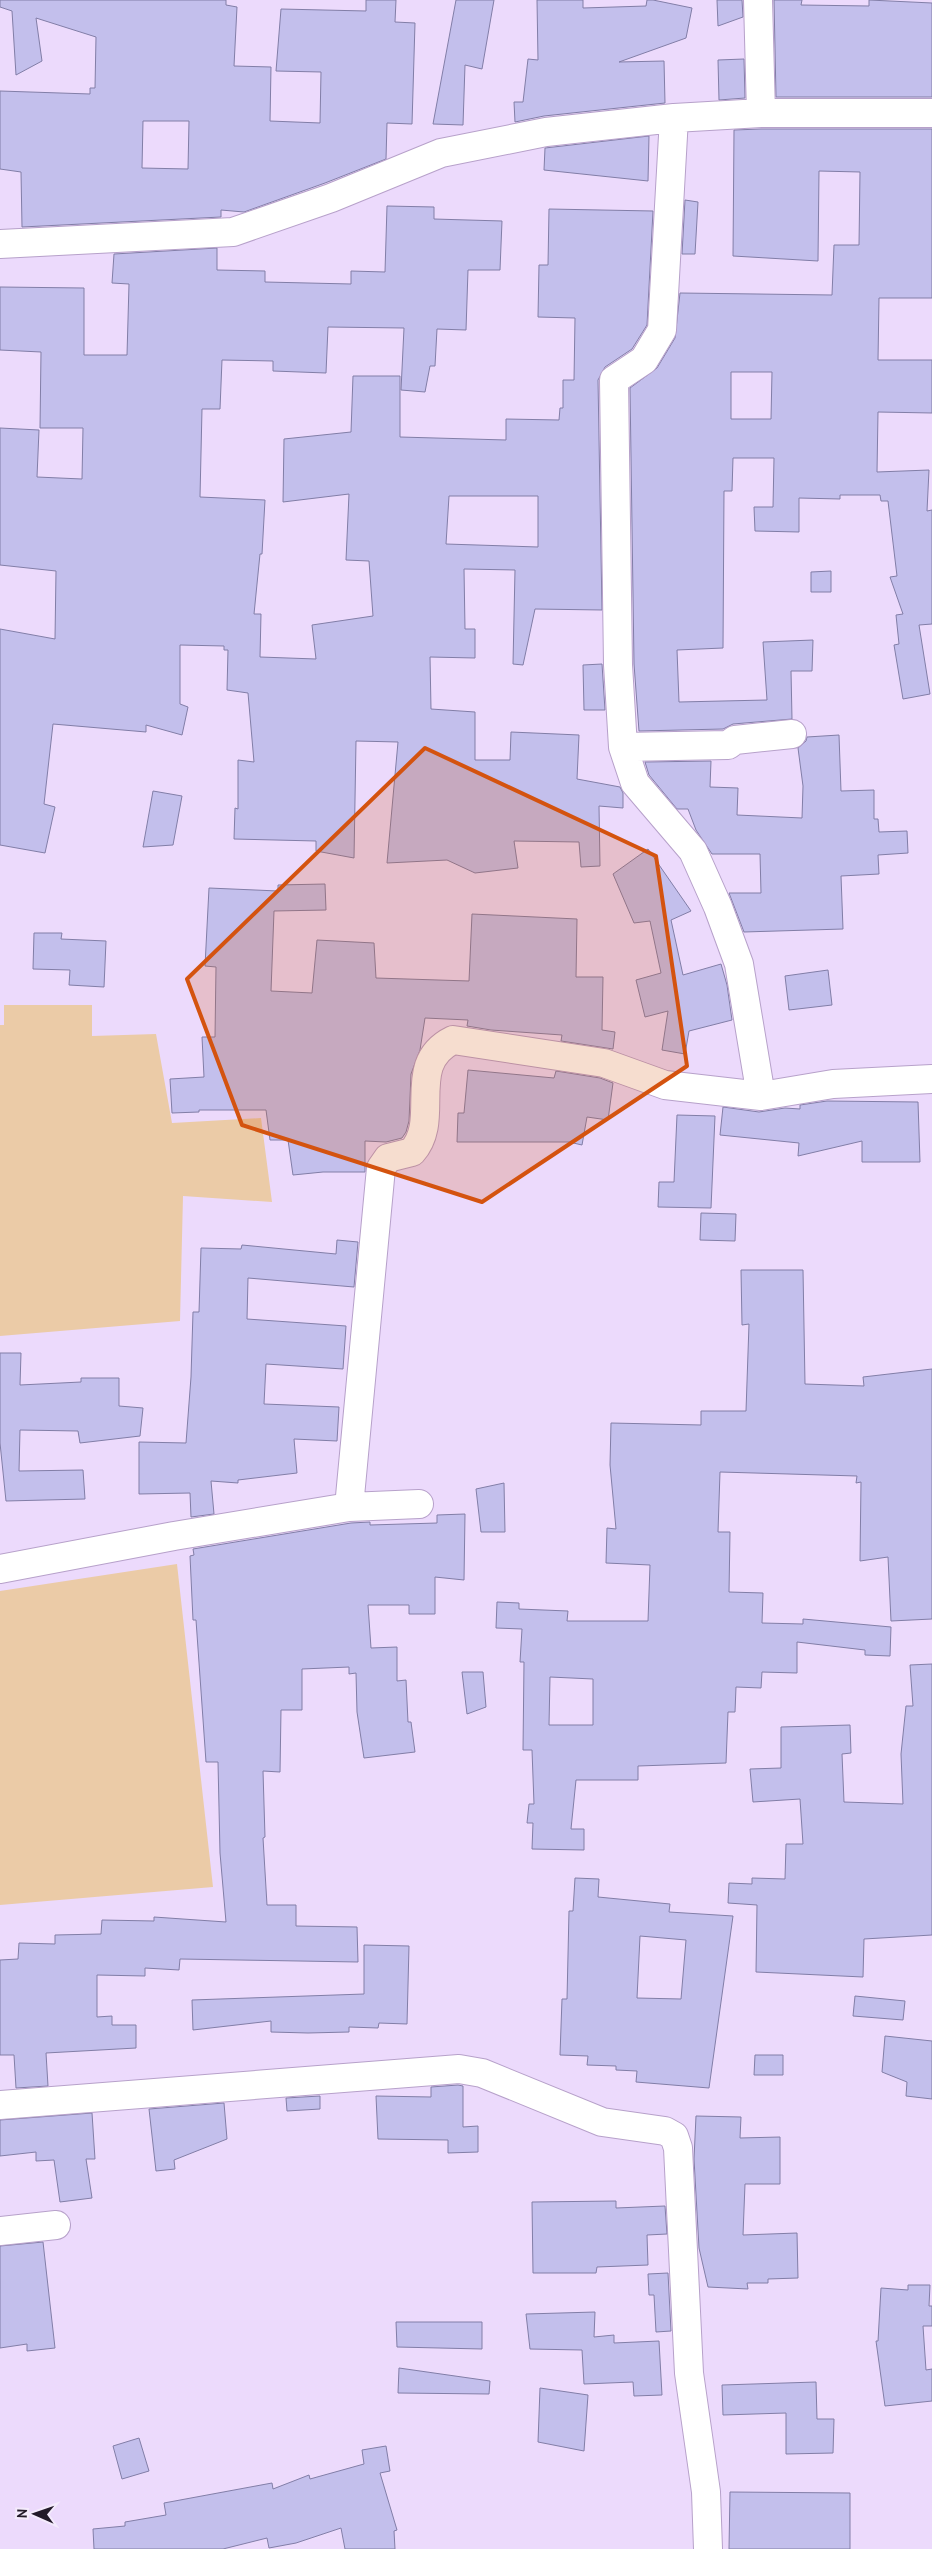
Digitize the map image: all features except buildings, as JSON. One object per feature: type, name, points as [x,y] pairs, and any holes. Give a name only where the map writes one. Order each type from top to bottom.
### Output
[{"type":"street","points":[[758,0],[761,113]]},
{"type":"street","points":[[0,244],[233,232],[331,198],[441,153],[546,132],[674,118],[761,113],[932,113]]},
{"type":"street","points":[[674,118],[662,330],[644,360],[614,380],[618,665],[623,747],[635,783],[693,851],[718,907],[739,964],[762,1096]]},
{"type":"street","points":[[623,747],[728,745],[734,740],[792,734]]},
{"type":"street","points":[[349,1507],[381,1168],[388,1158],[412,1152],[423,1134],[427,1072],[430,1060],[437,1051],[453,1040],[604,1063],[665,1085],[762,1096],[833,1084],[932,1080]]},
{"type":"street","points":[[0,1569],[174,1536],[349,1507],[419,1504]]},
{"type":"street","points":[[0,2105],[459,2069],[482,2072],[602,2122],[666,2131],[674,2136],[678,2148],[689,2373],[706,2492],[708,2549]]},
{"type":"street","points":[[0,2230],[56,2225]]},
{"type":"highlighted area","points":[[425,748],[656,856],[687,1066],[482,1202],[242,1125],[187,979]]},
{"type":"shaded area","points":[[4,1005],[92,1005],[92,1036],[156,1034],[172,1123],[261,1118],[272,1202],[183,1196],[180,1321],[0,1336],[0,1025],[4,1025]]},
{"type":"shaded area","points":[[177,1564],[213,1887],[0,1905],[0,1591]]}]
